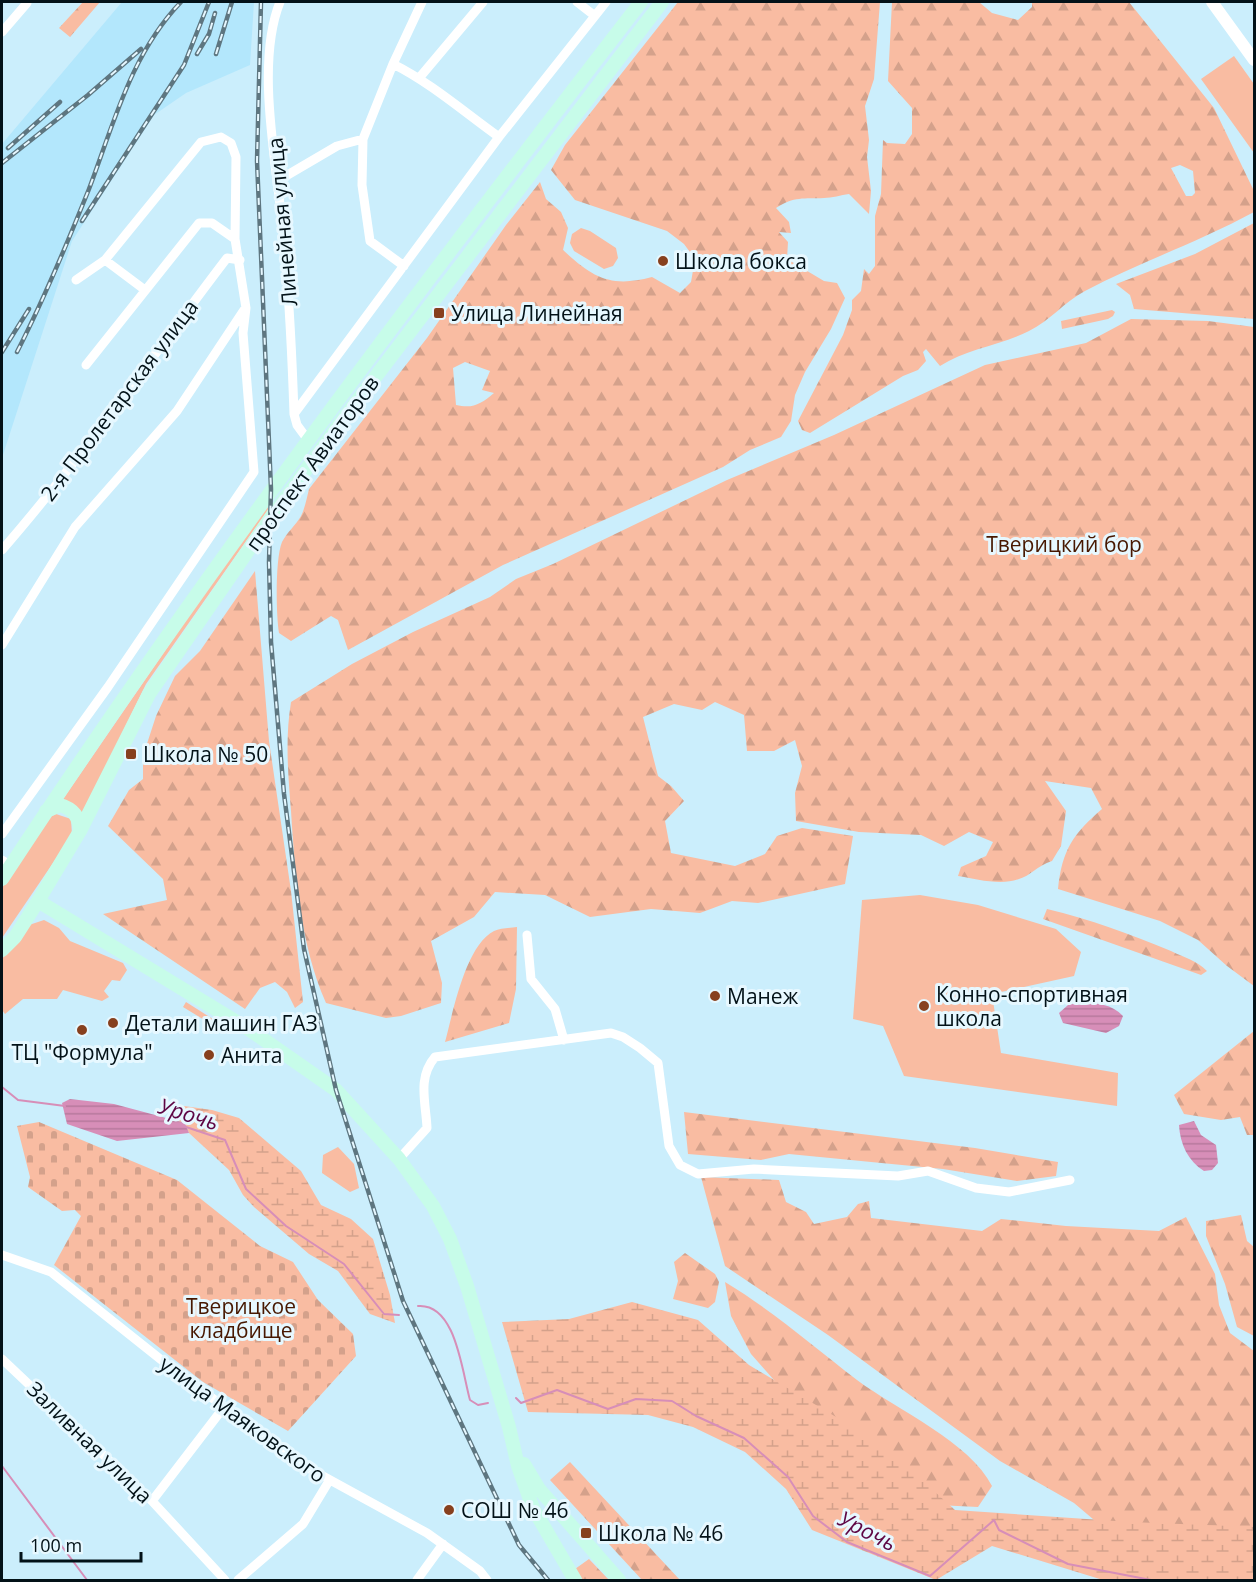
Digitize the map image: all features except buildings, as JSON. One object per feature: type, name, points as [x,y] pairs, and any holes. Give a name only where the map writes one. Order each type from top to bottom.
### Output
[{"type":"main road","name":"проспект Авиаторов","points":[[2,879],[6,863],[308,440],[641,2]]},
{"type":"main road","name":"проспект Авиаторов","points":[[3,948],[38,902],[80,831],[149,694],[272,516],[662,2]]},
{"type":"main road","points":[[45,811],[52,807],[67,807],[78,818],[80,831]]},
{"type":"main road","points":[[38,902],[250,1030],[336,1090],[399,1159],[433,1206],[450,1239],[467,1286],[518,1466],[533,1508],[551,1543],[575,1581]]},
{"type":"main road","points":[[515,1449],[539,1489],[619,1581]]},
{"type":"main road","points":[[551,1543],[571,1527]]},
{"type":"street","name":"Линейная улица","points":[[280,2],[273,20],[268,91],[279,180],[291,315],[294,414],[297,425],[308,440]]},
{"type":"street","points":[[420,77],[483,2]]},
{"type":"street","points":[[577,2],[595,16]]},
{"type":"street","name":"проспект Авиаторов","points":[[294,414],[499,137],[606,2]]},
{"type":"street","points":[[1212,2],[1254,60]]},
{"type":"street","points":[[2,32],[27,3]]},
{"type":"street","points":[[404,266],[370,241],[362,185],[363,139],[418,3]]},
{"type":"street","points":[[393,63],[420,77],[439,95],[499,137]]},
{"type":"street","points":[[2,645],[75,527],[177,411],[246,308],[235,239],[234,149],[221,137],[201,142],[105,260],[76,280]]},
{"type":"street","points":[[279,180],[337,146],[363,139]]},
{"type":"street","points":[[87,365],[199,224],[212,223],[235,239]]},
{"type":"street","name":"2-я Пролетарская улица","points":[[2,550],[90,443],[227,258],[240,260]]},
{"type":"street","points":[[105,260],[145,290]]},
{"type":"street","name":"проспект Авиаторов","points":[[2,834],[108,687],[254,472],[243,333],[246,308]]},
{"type":"street","points":[[527,935],[531,979],[555,1009],[564,1040]]},
{"type":"street","points":[[399,1159],[427,1128],[422,1081],[426,1066],[435,1057],[611,1033],[623,1037],[640,1048],[658,1064],[669,1146],[680,1165],[698,1174],[754,1169],[898,1176],[928,1171],[976,1188],[1009,1192],[1070,1180]]},
{"type":"street","name":"улица Маяковского","points":[[2,1255],[51,1272],[224,1407],[328,1481],[427,1533],[480,1570],[487,1581]]},
{"type":"street","name":"Заливная улица","points":[[2,1359],[152,1501],[225,1581]]},
{"type":"street","points":[[152,1501],[224,1407]]},
{"type":"street","points":[[238,1581],[303,1524],[328,1481]]},
{"type":"street","points":[[417,1581],[443,1544]]},
{"type":"shaded area","points":[[122,2],[254,2],[250,65],[186,93],[154,115],[72,241],[2,458],[2,144]]},
{"type":"shaded area","points":[[1081,1002],[1098,1004],[1119,1012],[1123,1016],[1119,1026],[1106,1033],[1063,1023],[1059,1013],[1068,1005]]},
{"type":"shaded area","points":[[70,1099],[114,1104],[185,1123],[189,1133],[117,1141],[67,1124],[62,1103]]},
{"type":"shaded area","points":[[1194,1121],[1201,1135],[1216,1145],[1218,1163],[1212,1170],[1204,1171],[1198,1167],[1189,1157],[1183,1145],[1179,1125]]},
{"type":"green space","points":[[83,2],[100,2],[70,37],[59,28]]},
{"type":"green space","points":[[678,2],[880,2],[874,79],[865,106],[871,191],[869,214],[849,194],[794,200],[776,208],[789,222],[791,233],[779,232],[788,242],[787,259],[824,281],[837,283],[845,298],[831,329],[805,372],[795,395],[791,421],[781,437],[750,450],[723,467],[503,565],[348,650],[338,620],[331,616],[291,641],[279,633],[278,561],[282,542],[301,516],[309,489],[427,338],[506,225],[540,182],[546,199],[561,212],[568,228],[563,250],[584,268],[614,281],[652,277],[680,293],[691,282],[695,259],[684,244],[667,231],[575,200],[551,170],[565,145]],"holes":[[[465,362],[490,371],[482,390],[494,393],[476,405],[456,405],[453,368]]]},
{"type":"green space","points":[[892,2],[979,2],[992,13],[1018,20],[1032,7],[1032,2],[1129,2],[1214,108],[1254,191],[1254,212],[1085,291],[1037,327],[1018,336],[961,355],[940,366],[926,349],[923,352],[926,361],[918,370],[903,376],[810,433],[802,430],[798,421],[843,335],[852,310],[852,300],[861,291],[864,269],[869,274],[875,266],[875,216],[881,194],[883,140],[887,143],[905,144],[912,134],[912,108],[888,81]],"holes":[[[1180,165],[1193,171],[1195,193],[1192,196],[1186,196],[1171,168]]]},
{"type":"green space","points":[[1234,56],[1254,84],[1254,153],[1201,79]]},
{"type":"green space","points":[[1254,223],[1254,319],[1134,309],[1130,295],[1116,284],[1195,254]]},
{"type":"green space","points":[[581,228],[590,231],[616,248],[618,258],[613,266],[604,269],[574,251],[570,243],[572,234]]},
{"type":"green space","points":[[1112,310],[1115,312],[1108,319],[1062,329],[1061,321]]},
{"type":"green space","name":"Тверицкий бор","points":[[1131,319],[1208,321],[1254,327],[1254,986],[1198,940],[1160,921],[1058,889],[1066,853],[1076,835],[1102,809],[1091,788],[1045,781],[1066,811],[1061,846],[1052,861],[1023,878],[1012,881],[989,881],[958,876],[961,867],[986,856],[993,842],[969,832],[944,846],[921,835],[859,832],[796,821],[795,793],[802,766],[795,740],[774,751],[747,751],[744,715],[715,702],[702,710],[674,704],[643,717],[658,776],[671,786],[684,801],[665,821],[671,853],[735,866],[765,854],[777,836],[802,828],[853,836],[845,884],[758,903],[732,901],[700,913],[651,909],[590,917],[545,895],[495,892],[474,917],[431,941],[442,983],[441,1003],[401,1016],[386,1018],[326,1003],[310,957],[297,884],[288,756],[291,702],[352,664],[413,632],[490,597],[516,579],[553,564],[727,480],[834,435],[985,365],[1086,343]]},
{"type":"green space","points":[[268,501],[268,510],[146,684],[81,818],[61,802]]},
{"type":"green space","points":[[255,571],[269,741],[291,891],[303,1002],[295,1008],[287,992],[275,982],[260,988],[245,1009],[103,914],[167,900],[163,879],[108,826],[129,790],[143,779],[143,756],[156,716],[175,676],[200,651]]},
{"type":"green space","points":[[56,814],[71,819],[72,835],[2,938],[2,888],[46,819]]},
{"type":"green space","name":"Конно-спортивная школа","points":[[920,895],[978,905],[1056,929],[1081,952],[1074,976],[992,994],[1001,1053],[1118,1073],[1117,1106],[904,1076],[883,1026],[853,1019],[862,900]]},
{"type":"green space","points":[[1047,909],[1094,922],[1171,951],[1199,964],[1207,971],[1201,975],[1043,919]]},
{"type":"green space","points":[[44,920],[59,928],[70,941],[123,963],[127,970],[120,981],[112,980],[104,991],[109,997],[102,1001],[63,990],[57,999],[23,999],[5,1014],[2,1010],[2,959],[29,925]]},
{"type":"green space","points":[[517,927],[516,989],[509,1023],[445,1042],[456,998],[475,951],[494,931]]},
{"type":"green space","points":[[186,1002],[227,1028],[224,1032],[183,1007]]},
{"type":"green space","points":[[1254,1031],[1254,1135],[1247,1135],[1240,1117],[1221,1120],[1184,1114],[1174,1095]]},
{"type":"green space","points":[[184,1106],[212,1110],[239,1118],[301,1171],[321,1205],[351,1219],[373,1239],[390,1295],[395,1323],[370,1314],[338,1271],[309,1254],[254,1207],[243,1195],[229,1170],[189,1133],[185,1123],[168,1119]]},
{"type":"green space","points":[[684,1112],[975,1148],[1058,1162],[1056,1176],[1017,1181],[943,1169],[789,1154],[761,1160],[688,1154]]},
{"type":"green space","name":"Тверицкое кладбище","points":[[39,1122],[177,1180],[260,1246],[293,1262],[318,1300],[353,1334],[356,1356],[288,1431],[203,1382],[54,1265],[81,1216],[75,1210],[62,1211],[28,1187],[30,1177],[17,1126]]},
{"type":"green space","points":[[338,1147],[354,1164],[359,1188],[350,1192],[322,1173],[323,1155]]},
{"type":"green space","points":[[701,1177],[779,1180],[786,1202],[806,1212],[814,1224],[847,1217],[858,1204],[869,1201],[871,1218],[982,1231],[1001,1219],[1066,1226],[1159,1231],[1186,1217],[1215,1274],[1219,1305],[1230,1333],[1254,1351],[1254,1580],[1126,1547],[1074,1503],[1000,1461],[828,1335],[725,1266]]},
{"type":"green space","points":[[1241,1215],[1247,1241],[1254,1247],[1254,1336],[1237,1327],[1225,1284],[1206,1236],[1206,1221]]},
{"type":"green space","points":[[685,1253],[715,1274],[719,1282],[715,1302],[708,1308],[673,1299],[678,1281],[674,1262]]},
{"type":"green space","points":[[725,1282],[776,1317],[857,1380],[931,1428],[967,1455],[982,1470],[992,1486],[978,1507],[937,1505],[782,1389],[751,1354],[731,1316]]},
{"type":"green space","points":[[632,1302],[698,1320],[749,1365],[883,1445],[955,1510],[1131,1522],[1254,1527],[1254,1580],[1103,1580],[992,1546],[936,1580],[812,1530],[786,1489],[745,1452],[693,1427],[648,1415],[528,1412],[502,1322],[569,1319]]},
{"type":"green space","points":[[570,1462],[680,1580],[642,1580],[550,1480]]},
{"type":"green space","points":[[589,1559],[609,1580],[583,1580],[575,1569]]},
{"type":"waterway","name":"Урочь","points":[[2,1087],[18,1100],[65,1106]]},
{"type":"waterway","name":"Урочь","points":[[186,1127],[225,1140],[246,1189],[286,1226],[344,1264],[384,1314],[399,1315]]},
{"type":"waterway","name":"Урочь","points":[[418,1306],[431,1308],[441,1315],[455,1341],[470,1400],[478,1405],[488,1403]]},
{"type":"waterway","name":"Урочь","points":[[516,1398],[521,1403],[557,1390],[608,1409],[636,1399],[672,1401],[696,1416],[744,1438],[788,1477],[813,1516],[847,1542],[930,1576],[994,1520],[999,1530],[1068,1564],[1151,1580]]},
{"type":"waterway","points":[[2,1466],[87,1580]]},
{"type":"railway","points":[[17,352],[64,251],[126,90],[149,44],[181,2]]},
{"type":"railway","points":[[82,221],[184,65],[209,2]]},
{"type":"railway","points":[[216,54],[232,2]]},
{"type":"railway","points":[[261,2],[257,161],[271,489],[269,562],[271,642],[284,794],[304,949],[336,1090],[403,1301],[519,1545],[548,1580]]},
{"type":"railway","points":[[197,54],[209,34],[215,13]]},
{"type":"railway","points":[[2,163],[88,95],[141,49]]},
{"type":"railway","points":[[8,148],[60,102]]},
{"type":"railway","points":[[2,352],[29,309]]},
{"type":"place","name":"Школа бокса","points":[[663,261]]},
{"type":"place","name":"Улица Линейная","points":[[439,313]]},
{"type":"place","name":"Школа № 50","points":[[131,754]]},
{"type":"place","name":"Манеж","points":[[715,996]]},
{"type":"place","name":"Конно-спортивная школа","points":[[924,1006]]},
{"type":"place","name":"Детали машин ГАЗ","points":[[113,1023]]},
{"type":"place","name":"ТЦ \"Формула\"","points":[[82,1030]]},
{"type":"place","name":"Анита","points":[[209,1055]]},
{"type":"place","name":"СОШ № 46","points":[[449,1510]]},
{"type":"place","name":"Школа № 46","points":[[586,1533]]}]
